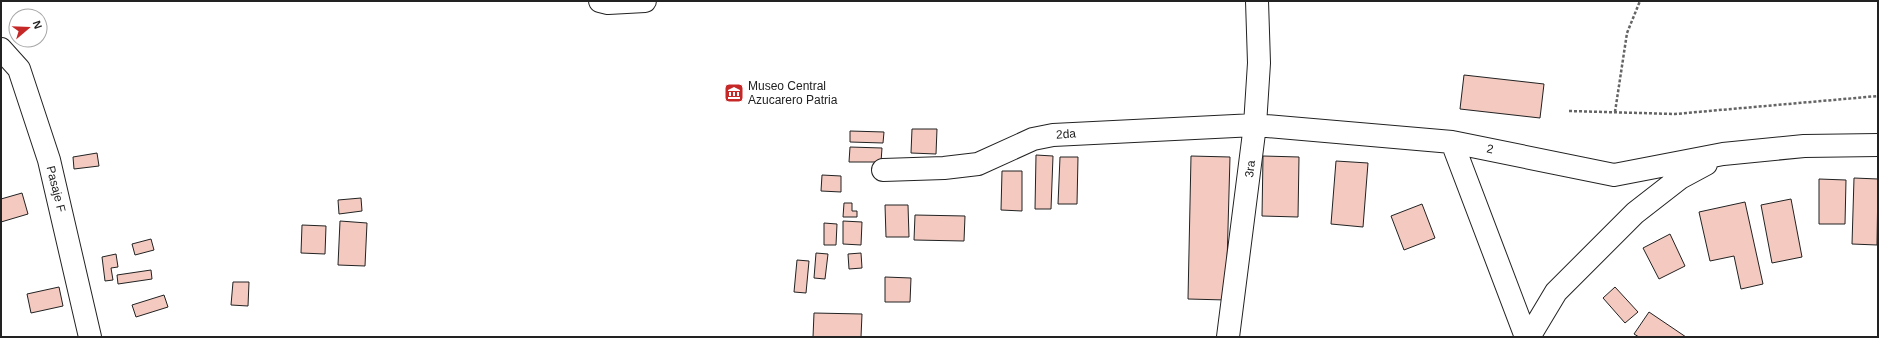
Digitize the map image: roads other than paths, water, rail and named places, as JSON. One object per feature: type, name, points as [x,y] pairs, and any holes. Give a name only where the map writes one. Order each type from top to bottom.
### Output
[{"type":"street","points":[[600,1],[608,4],[645,1]]},
{"type":"street","name":"3ra","points":[[1228,337],[1255,125],[1259,63],[1257,1]]},
{"type":"street","name":"Pasaje F","points":[[1,49],[19,69],[49,160],[90,337]]},
{"type":"street","name":"2","points":[[1255,125],[1452,142],[1614,175],[1722,154],[1804,146],[1878,145]]},
{"type":"street","name":"2da","points":[[883,170],[944,168],[978,164],[1033,139],[1053,135],[1255,125]]},
{"type":"street","points":[[1452,142],[1528,337]]},
{"type":"street","points":[[1528,337],[1556,292],[1635,213],[1680,178],[1722,154]]},
{"type":"place","name":"Museo Central Azucarero Patria","points":[[734,93]]}]
